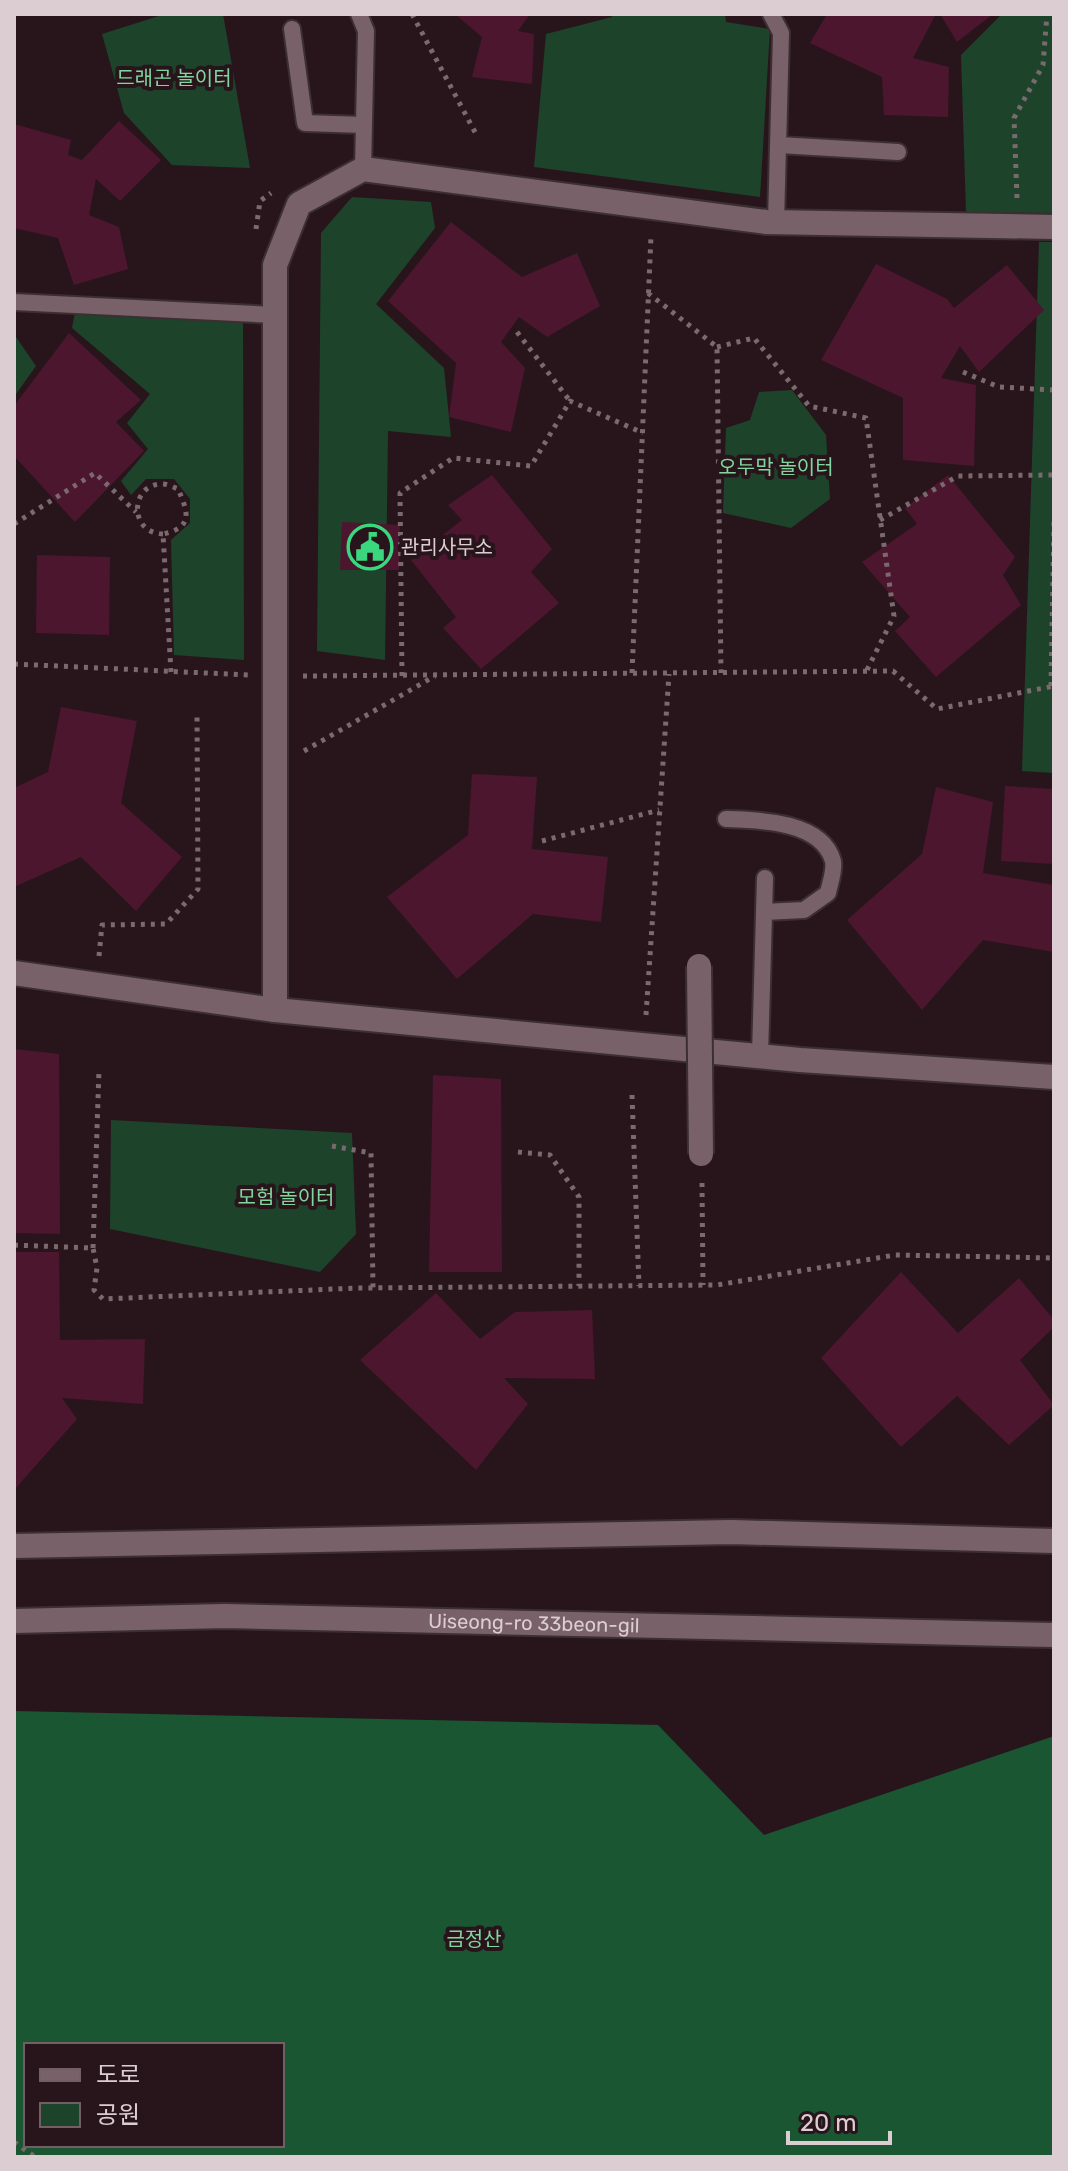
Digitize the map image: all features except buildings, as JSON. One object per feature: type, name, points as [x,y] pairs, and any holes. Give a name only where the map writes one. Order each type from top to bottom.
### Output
[{"type":"street","points":[[275,1010],[275,265],[299,204],[363,169],[776,222],[1054,227]]},
{"type":"street","points":[[699,966],[701,1154]]},
{"type":"street","points":[[14,973],[275,1010],[760,1056],[1054,1077]]},
{"type":"street","points":[[14,1546],[732,1532],[1054,1541]]},
{"type":"street","name":"Uiseong-ro 33beon-gil","points":[[14,1621],[225,1616],[1054,1635]]},
{"type":"lane","points":[[359,14],[366,31],[363,169]]},
{"type":"lane","points":[[771,14],[781,33],[776,222]]},
{"type":"lane","points":[[292,29],[305,123],[364,125]]},
{"type":"lane","points":[[779,145],[898,152]]},
{"type":"lane","points":[[14,302],[274,315]]},
{"type":"lane","points":[[726,819],[756,820],[801,829],[826,845],[834,864],[828,893],[804,910],[764,912]]},
{"type":"lane","points":[[760,1056],[765,878]]},
{"type":"path","points":[[412,14],[476,134]]},
{"type":"path","points":[[1017,201],[1014,118],[1043,65],[1047,14]]},
{"type":"path","points":[[632,674],[652,207]]},
{"type":"path","points":[[648,293],[717,347]]},
{"type":"path","points":[[517,332],[570,401],[643,433]]},
{"type":"path","points":[[717,347],[754,338],[809,406],[866,418],[894,616],[866,672]]},
{"type":"path","points":[[717,347],[721,673]]},
{"type":"path","points":[[963,372],[999,387],[1054,390]]},
{"type":"path","points":[[402,676],[400,493],[453,458],[531,466],[570,401]]},
{"type":"path","points":[[14,524],[95,473],[153,534],[177,531],[186,520],[186,508],[178,489],[162,483],[149,487],[140,496],[136,513]]},
{"type":"path","points":[[880,520],[958,476],[1054,475]]},
{"type":"path","points":[[14,664],[275,677],[893,671],[937,709],[1053,686],[1054,520]]},
{"type":"path","points":[[163,534],[171,672]]},
{"type":"path","points":[[646,1015],[669,674]]},
{"type":"path","points":[[304,751],[436,675]]},
{"type":"path","points":[[99,956],[102,925],[166,924],[198,889],[197,715]]},
{"type":"path","points":[[542,841],[659,810]]},
{"type":"path","points":[[99,1070],[93,1248],[97,1268],[94,1290],[103,1299],[373,1288],[717,1285],[895,1255],[1054,1258]]},
{"type":"path","points":[[632,1095],[639,1286]]},
{"type":"path","points":[[332,1146],[371,1153],[373,1288]]},
{"type":"path","points":[[518,1152],[550,1155],[579,1197],[579,1286]]},
{"type":"path","points":[[701,1154],[703,1285]]},
{"type":"path","points":[[14,1245],[93,1248]]},
{"type":"path","points":[[14,2142],[35,2157]]},
{"type":"green space","name":"드래곤 놀이터","points":[[165,14],[223,14],[250,168],[172,165],[124,113],[102,34]]},
{"type":"green space","points":[[613,14],[725,14],[726,22],[770,29],[760,197],[534,167],[546,34],[612,17]]},
{"type":"green space","points":[[1002,14],[1054,14],[1054,213],[966,212],[961,55]]},
{"type":"green space","points":[[352,197],[431,202],[435,228],[376,304],[444,368],[451,437],[388,431],[385,660],[317,651],[321,233]]},
{"type":"green space","points":[[1039,242],[1054,242],[1054,773],[1022,771]]},
{"type":"green space","points":[[75,312],[243,319],[244,660],[174,655],[171,540],[190,523],[190,499],[174,479],[146,479],[131,495],[121,481],[148,449],[127,423],[150,394],[72,328]]},
{"type":"green space","points":[[14,334],[36,366],[14,397]]},
{"type":"green space","name":"오두막 놀이터","points":[[792,390],[826,435],[830,499],[791,528],[723,513],[726,428],[750,420],[759,392]]},
{"type":"green space","name":"모험 놀이터","points":[[111,1120],[352,1133],[356,1234],[320,1272],[110,1229]]},
{"type":"green space","name":"금정산","points":[[14,1711],[658,1725],[764,1835],[1054,1736],[1054,2157],[14,2157]]},
{"type":"place","name":"관리사무소","points":[[370,547]]}]
